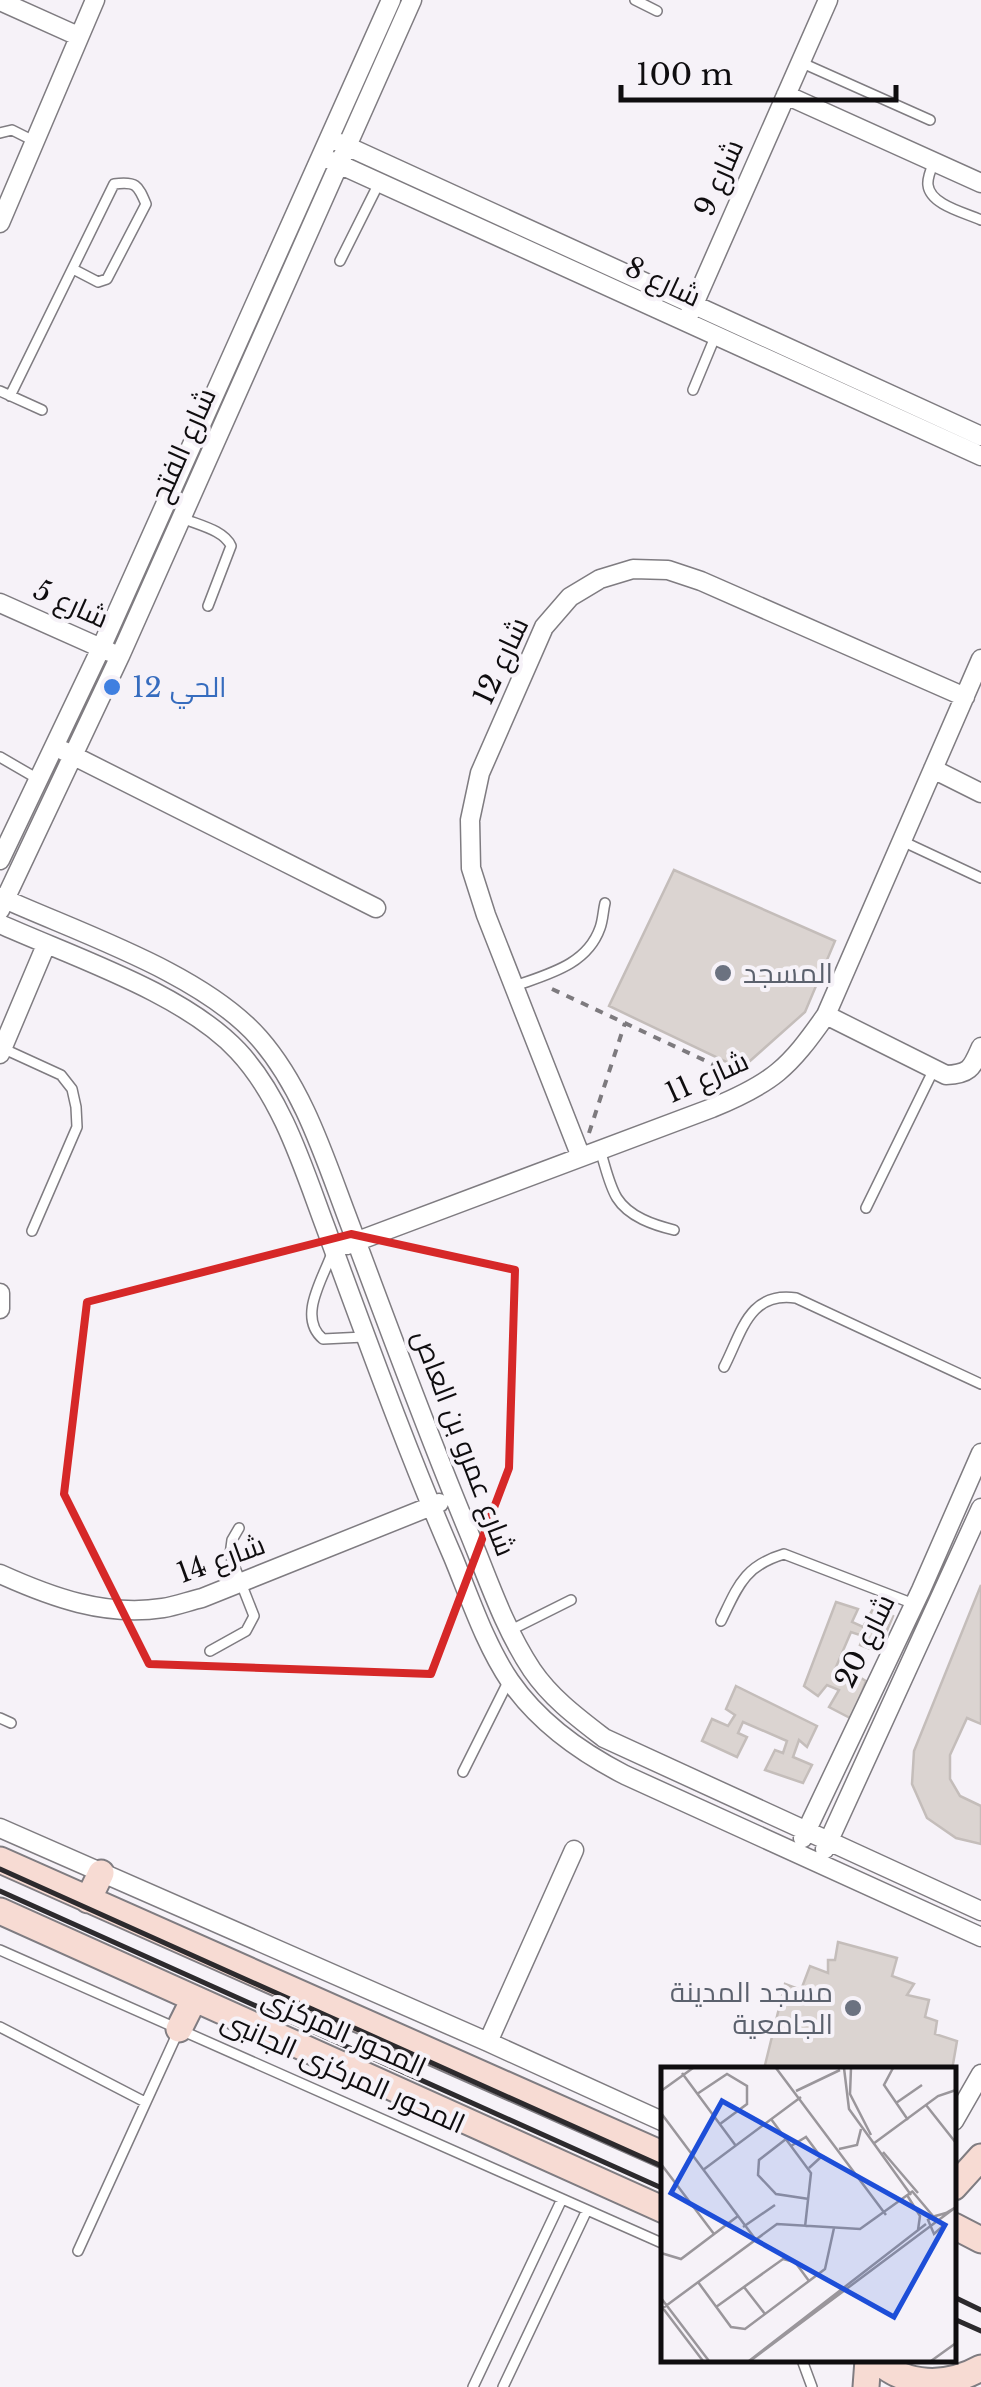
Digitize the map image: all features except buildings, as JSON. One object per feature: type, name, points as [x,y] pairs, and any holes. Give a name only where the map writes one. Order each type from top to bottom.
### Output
[{"type":"main road","name":"المحور المركزى","points":[[0,1860],[661,2154]]},
{"type":"main road","points":[[88,1900],[101,1874]]},
{"type":"main road","name":"المحور المركزى","points":[[0,1912],[661,2209]]},
{"type":"main road","points":[[179,2029],[194,1999]]},
{"type":"main road","points":[[956,2185],[981,2157]]},
{"type":"main road","points":[[956,2227],[981,2240]]},
{"type":"main road","points":[[866,2387],[868,2362]]},
{"type":"main road","points":[[880,2362],[896,2375],[913,2381],[931,2384],[964,2379]]},
{"type":"street","points":[[0,224],[6,196],[35,141],[95,0]]},
{"type":"street","name":"شارع الفتح","points":[[0,860],[101,648],[392,0]]},
{"type":"street","name":"شارع الفتح","points":[[2,902],[120,656],[412,0]]},
{"type":"street","name":"شارع 9","points":[[689,314],[828,0]]},
{"type":"street","points":[[0,1],[78,36]]},
{"type":"street","points":[[786,96],[981,183]]},
{"type":"street","name":"شارع 8","points":[[326,148],[689,314],[715,336],[981,456]]},
{"type":"street","name":"شارع 8","points":[[344,156],[379,182],[981,436]]},
{"type":"street","name":"شارع 12","points":[[582,1158],[486,915],[472,868],[470,820],[480,773],[544,627],[570,597],[600,578],[633,570],[668,570],[965,697]]},
{"type":"street","name":"شارع 5","points":[[0,603],[120,656]]},
{"type":"street","name":"شارع 11","points":[[334,1250],[725,1103],[782,1072],[826,1015],[981,658]]},
{"type":"street","points":[[54,746],[376,908]]},
{"type":"street","points":[[933,769],[981,793]]},
{"type":"street","name":"شارع عمرو بن العاص","points":[[2,902],[138,958],[191,985],[258,1036],[283,1070],[323,1153],[510,1631],[534,1672],[566,1708],[604,1738],[981,1912]]},
{"type":"street","name":"شارع عمرو بن العاص","points":[[0,924],[179,1006],[212,1027],[239,1052],[262,1082],[301,1162],[431,1506],[488,1641],[510,1680],[542,1719],[587,1755],[981,1937]]},
{"type":"street","points":[[1,1051],[46,945]]},
{"type":"street","points":[[826,1015],[946,1075],[972,1068],[981,1047]]},
{"type":"street","points":[[0,1293],[0,1309]]},
{"type":"street","name":"شارع 20","points":[[796,1853],[981,1453]]},
{"type":"street","name":"شارع 14","points":[[0,1574],[77,1604],[119,1610],[161,1608],[202,1598],[454,1496]]},
{"type":"street","name":"شارع 20","points":[[818,1863],[981,1508]]},
{"type":"street","points":[[0,1828],[661,2121]]},
{"type":"street","points":[[488,2042],[574,1850]]},
{"type":"street","points":[[956,2118],[981,2074]]},
{"type":"lane","points":[[635,0],[657,11]]},
{"type":"lane","points":[[800,62],[930,120]]},
{"type":"lane","points":[[0,134],[12,130],[35,141]]},
{"type":"lane","points":[[934,162],[929,192],[936,200],[981,220]]},
{"type":"lane","points":[[42,410],[5,393],[114,184],[129,182],[139,188],[146,204],[107,279],[98,282],[73,268]]},
{"type":"lane","points":[[340,261],[379,182]]},
{"type":"lane","points":[[692,390],[715,336]]},
{"type":"lane","points":[[181,518],[222,535],[231,546],[208,606]]},
{"type":"lane","points":[[0,758],[38,779]]},
{"type":"lane","points":[[902,841],[981,878]]},
{"type":"lane","points":[[514,987],[567,967],[587,951],[600,929],[605,904]]},
{"type":"lane","points":[[1,1051],[60,1075],[72,1089],[76,1108],[76,1128],[32,1230]]},
{"type":"lane","points":[[866,1208],[934,1069]]},
{"type":"lane","points":[[600,1150],[618,1199],[643,1220],[674,1230]]},
{"type":"lane","points":[[334,1250],[310,1315],[316,1333],[323,1339],[367,1336]]},
{"type":"lane","points":[[724,1367],[754,1308],[766,1299],[781,1296],[796,1298],[981,1384]]},
{"type":"lane","points":[[210,1651],[246,1631],[254,1616],[230,1555],[239,1528]]},
{"type":"lane","points":[[721,1621],[744,1576],[763,1560],[784,1554],[914,1604]]},
{"type":"lane","points":[[510,1631],[571,1600]]},
{"type":"lane","points":[[463,1772],[510,1680]]},
{"type":"lane","points":[[0,1718],[11,1723]]},
{"type":"lane","name":"المحور المركزى الجانبى","points":[[0,1950],[661,2243]]},
{"type":"lane","points":[[0,2027],[145,2102]]},
{"type":"lane","points":[[78,2251],[179,2029]]},
{"type":"lane","points":[[473,2387],[562,2200]]},
{"type":"lane","points":[[504,2387],[587,2210]]},
{"type":"lane","points":[[803,2362],[812,2387]]},
{"type":"path","points":[[533,980],[760,1086]]},
{"type":"path","points":[[582,1158],[625,1023]]},
{"type":"highlighted area","points":[[351,1234],[515,1270],[509,1468],[431,1674],[149,1664],[64,1494],[87,1302]]},
{"type":"railway","points":[[0,1869],[661,2166]]},
{"type":"railway","points":[[0,1891],[661,2188]]},
{"type":"railway","points":[[956,2298],[981,2310]]},
{"type":"railway","points":[[956,2320],[981,2331]]},
{"type":"place","name":"الحي 12","points":[[112,687]]},
{"type":"place","name":"المسجد","points":[[723,973]]},
{"type":"place","name":"مسجد المدينة الجامعية","points":[[853,2008]]}]
